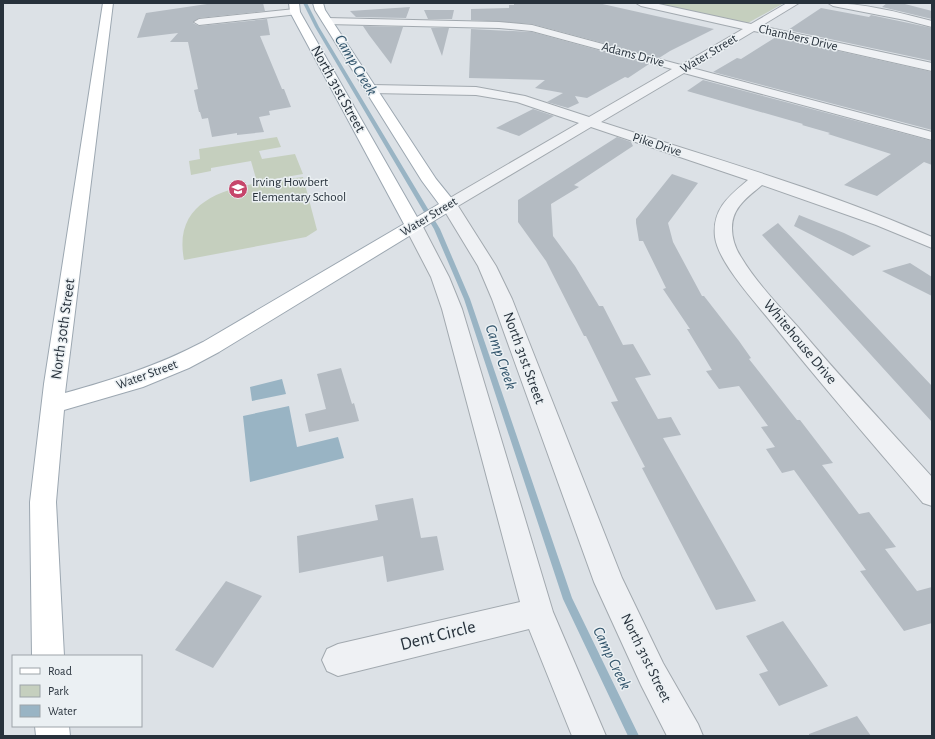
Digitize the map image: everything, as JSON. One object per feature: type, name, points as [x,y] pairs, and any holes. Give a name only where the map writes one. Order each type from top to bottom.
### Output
[{"type":"main road","name":"North 30th Street","points":[[48,655],[43,502],[53,405],[108,3]]},
{"type":"main road","name":"North 31st Street","points":[[318,3],[320,10],[430,181],[449,205]]},
{"type":"main road","name":"North 31st Street","points":[[294,8],[414,227]]},
{"type":"main road","name":"Water Street","points":[[53,405],[135,382],[180,363],[211,347],[449,205]]},
{"type":"street","name":"Chambers Drive","points":[[641,3],[932,67]]},
{"type":"street","name":"Water Street","points":[[449,205],[794,3]]},
{"type":"street","points":[[833,3],[906,17],[932,24]]},
{"type":"street","points":[[199,22],[294,8]]},
{"type":"street","name":"Adams Drive","points":[[327,21],[499,25],[523,27],[932,136]]},
{"type":"street","name":"Pike Drive","points":[[372,89],[460,90],[490,93],[520,99],[882,221],[932,243]]},
{"type":"street","name":"Whitehouse Drive","points":[[759,179],[732,202],[726,214],[723,227],[724,240],[731,256],[750,282],[817,364],[932,495]]},
{"type":"street","name":"North 31st Street","points":[[449,205],[487,266],[502,299],[609,582],[652,674],[686,736]]},
{"type":"street","name":"North 31st Street","points":[[414,227],[440,277],[452,309],[538,612],[589,736]]},
{"type":"street","name":"Dent Circle","points":[[338,660],[538,612]]},
{"type":"green space","points":[[655,3],[784,3],[748,23]]},
{"type":"green space","points":[[277,137],[281,147],[259,151],[262,159],[295,154],[303,174],[257,182],[251,161],[211,168],[211,171],[191,175],[189,161],[200,159],[199,149]]},
{"type":"green space","points":[[303,177],[317,230],[306,237],[184,260],[183,236],[190,217],[202,204],[220,194],[240,187]]},
{"type":"water","points":[[282,379],[286,394],[252,401],[250,387]]},
{"type":"water","points":[[289,406],[297,447],[338,437],[344,458],[250,482],[243,416]]},
{"type":"building","points":[[263,3],[265,11],[199,18],[193,23],[199,26],[267,19],[270,35],[260,36],[291,107],[269,111],[270,115],[259,117],[264,132],[237,135],[237,133],[212,137],[208,118],[202,119],[199,112],[194,90],[198,89],[188,42],[170,42],[178,33],[137,38],[146,13],[207,4]]},
{"type":"building","points":[[514,3],[598,3],[714,29],[659,58],[532,24],[471,20],[471,9],[509,8],[509,5],[514,5]]},
{"type":"building","points":[[887,3],[901,3],[932,11],[932,19],[882,7]]},
{"type":"building","points":[[410,7],[406,18],[356,17],[350,11]]},
{"type":"building","points":[[821,8],[869,17],[871,15],[932,28],[932,61],[788,30]]},
{"type":"building","points":[[424,10],[454,10],[452,19],[428,19]]},
{"type":"building","points":[[363,26],[403,27],[391,64],[369,35]]},
{"type":"building","points":[[431,28],[449,28],[442,56]]},
{"type":"building","points":[[471,29],[532,32],[649,64],[628,78],[625,77],[587,98],[575,96],[579,103],[568,108],[547,102],[563,93],[535,88],[545,80],[469,78]]},
{"type":"building","points":[[776,37],[932,72],[932,130],[713,72],[737,58],[741,59]]},
{"type":"building","points":[[703,80],[932,141],[932,165],[924,162],[877,196],[844,185],[891,154],[802,125],[803,124],[687,91]]},
{"type":"building","points":[[533,109],[554,116],[519,136],[496,128]]},
{"type":"building","points":[[617,137],[631,142],[633,146],[574,185],[579,187],[551,204],[553,236],[575,266],[599,306],[603,306],[623,345],[633,344],[651,375],[635,378],[658,419],[671,417],[681,435],[663,438],[756,601],[716,610],[642,468],[645,467],[611,402],[618,401],[586,336],[584,336],[546,261],[518,222],[518,200]]},
{"type":"building","points":[[672,174],[698,183],[668,223],[673,242],[702,296],[704,296],[739,341],[751,358],[749,359],[797,420],[800,420],[833,463],[822,465],[859,514],[869,512],[896,547],[885,549],[917,591],[932,587],[932,623],[904,631],[860,571],[866,570],[794,470],[782,473],[766,449],[775,447],[761,427],[768,426],[739,386],[719,389],[706,371],[712,370],[687,329],[690,329],[663,289],[666,288],[643,241],[639,241],[636,219]]},
{"type":"building","points":[[799,215],[844,233],[871,246],[853,256],[794,226]]},
{"type":"building","points":[[778,223],[932,386],[932,422],[762,235]]},
{"type":"building","points":[[910,263],[932,277],[932,296],[882,271]]},
{"type":"building","points":[[341,368],[359,421],[309,432],[305,414],[326,409],[317,374]]},
{"type":"building","points":[[413,498],[421,538],[437,536],[444,570],[387,582],[383,556],[299,573],[297,536],[378,520],[375,505]]},
{"type":"building","points":[[226,581],[262,596],[213,668],[175,650]]},
{"type":"building","points":[[783,621],[828,686],[779,706],[759,674],[768,671],[746,636]]},
{"type":"building","points":[[857,716],[871,736],[809,736],[809,734]]},
{"type":"waterway","name":"Camp Creek","points":[[305,3],[317,27],[437,229],[467,299],[568,599],[634,736]]},
{"type":"place","name":"Irving Howbert Elementary School","points":[[238,189]]}]
